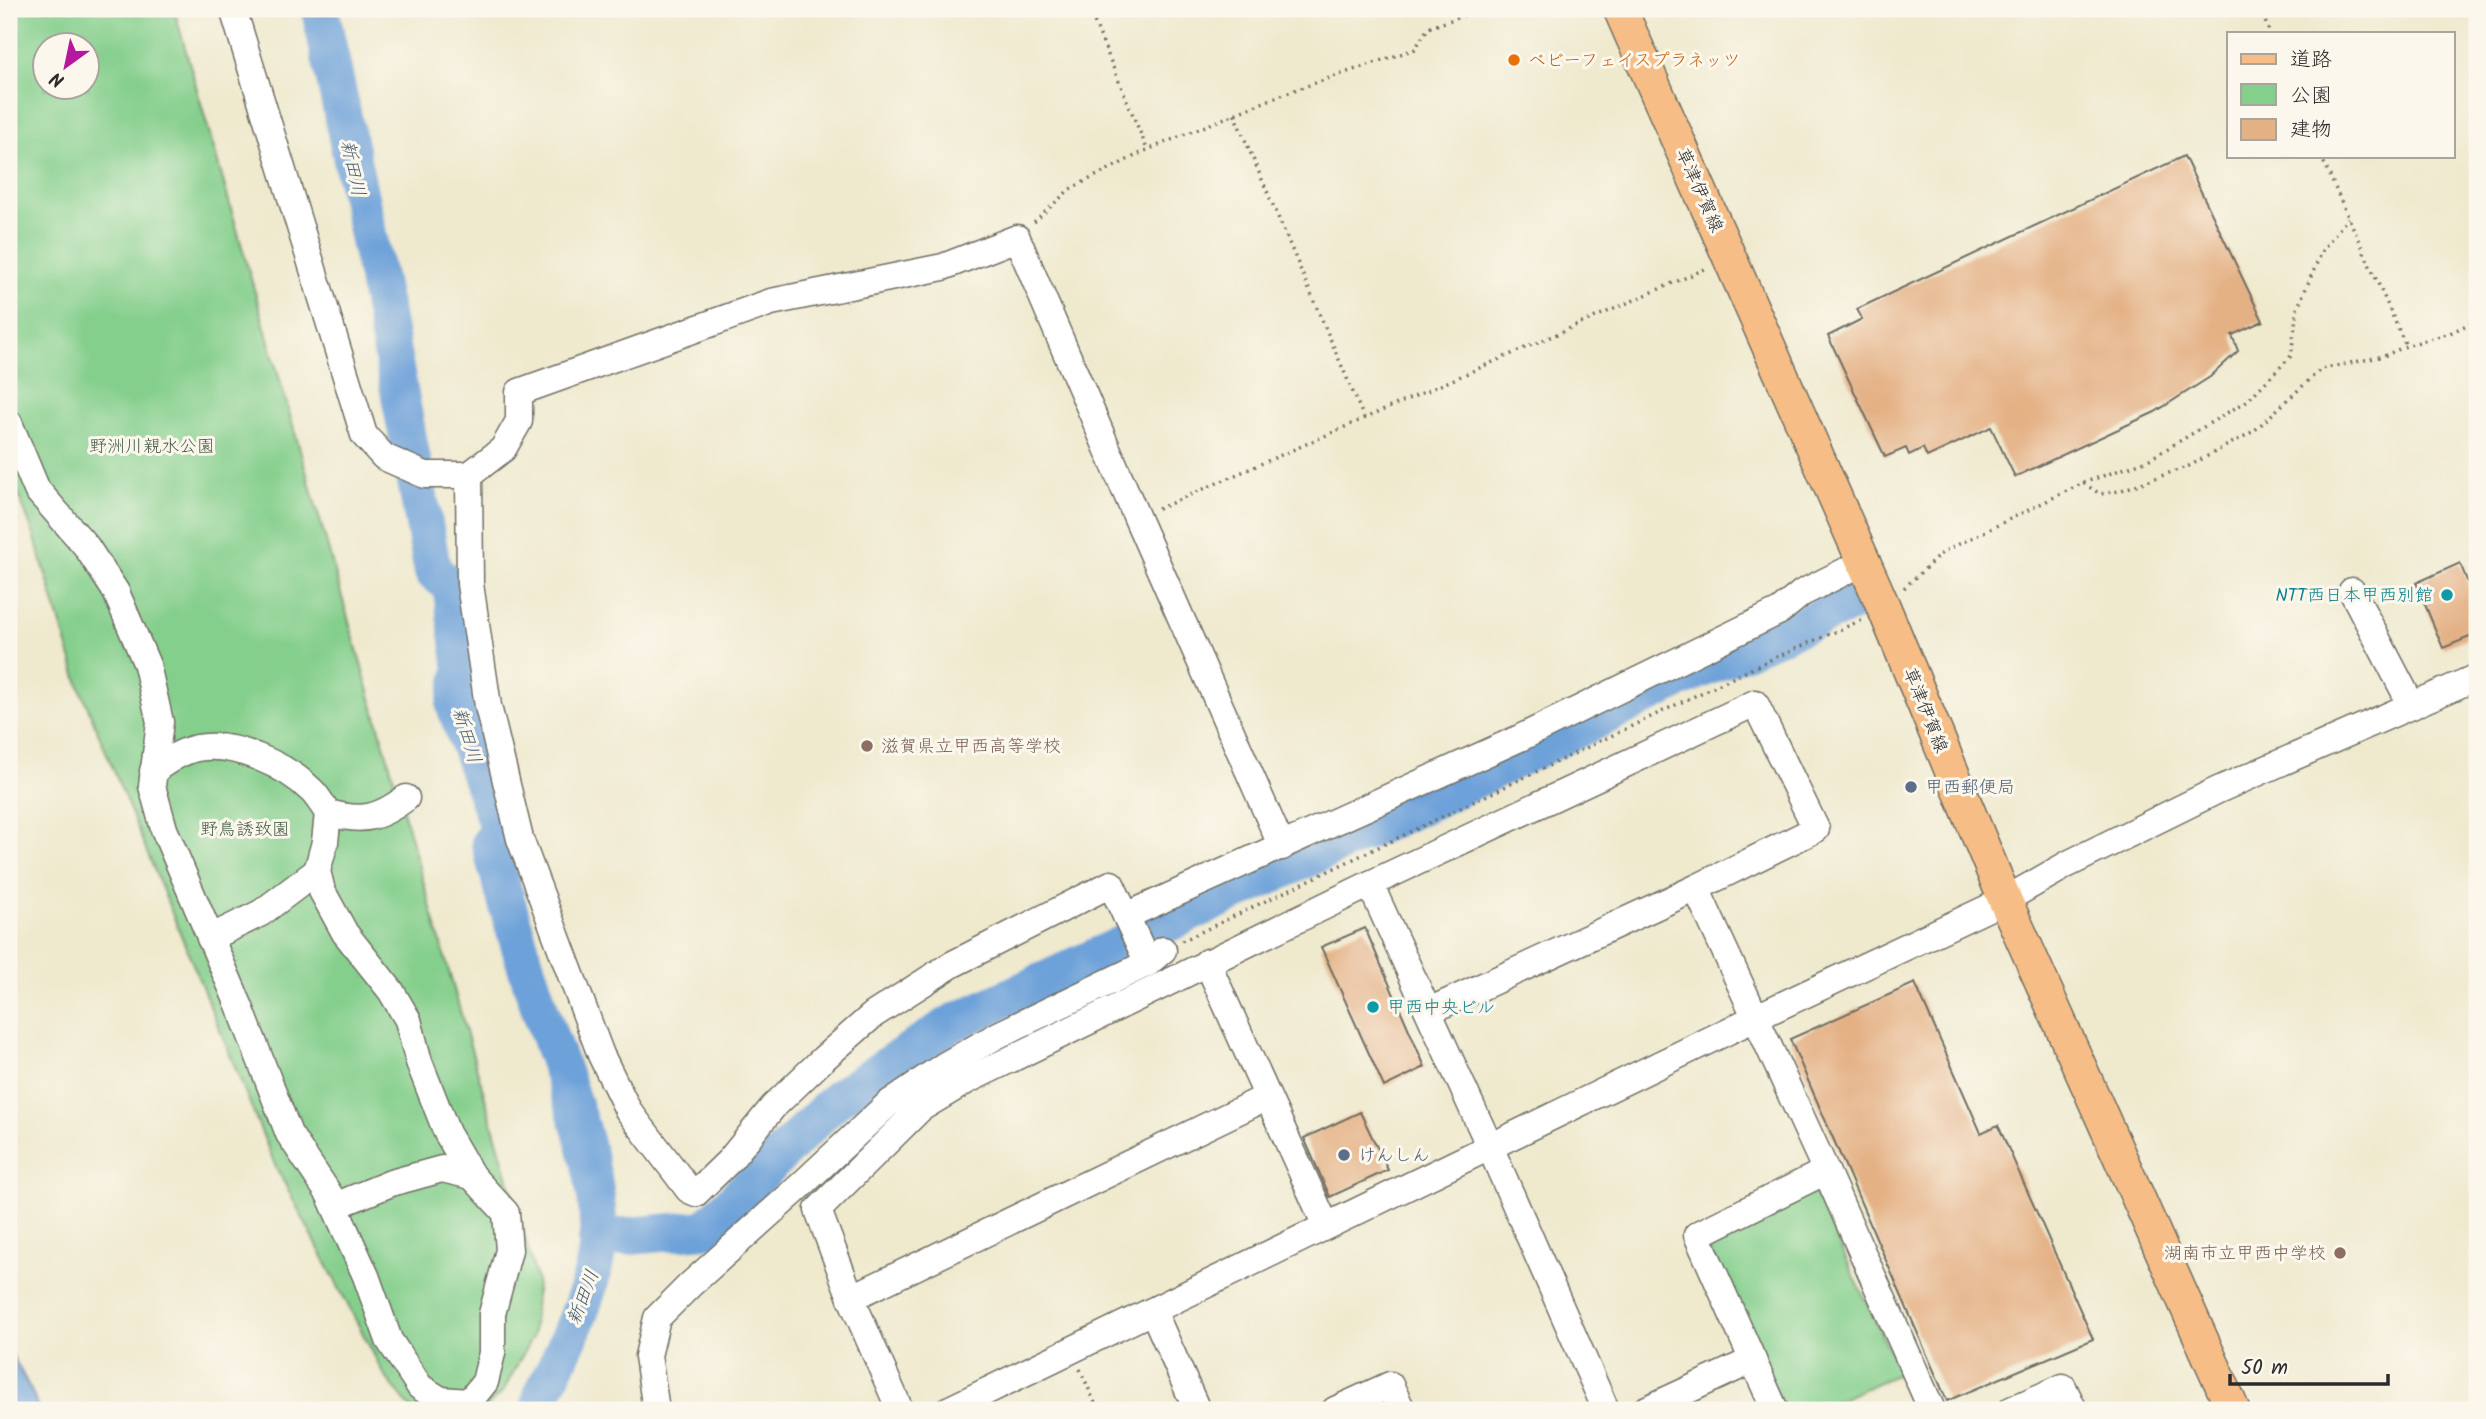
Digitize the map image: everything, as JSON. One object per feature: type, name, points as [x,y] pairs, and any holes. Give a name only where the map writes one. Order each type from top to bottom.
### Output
[{"type":"main road","name":"草津伊賀線","points":[[1619,9],[1866,566],[2005,900],[2233,1410]]},
{"type":"street","points":[[233,9],[364,435],[384,457],[425,475],[468,475],[503,449],[519,421],[519,392],[771,302],[943,267],[1017,238],[1282,847]]},
{"type":"street","points":[[9,423],[37,490],[86,546],[116,592],[147,665],[160,722],[152,786],[164,829],[289,1134],[335,1206],[366,1276],[389,1340],[421,1387],[440,1400],[469,1402],[485,1382],[492,1353],[492,1314],[509,1251],[506,1213],[472,1176],[447,1132],[419,1062],[408,1020],[391,991],[345,933],[322,891],[317,871],[325,842],[328,813]]},
{"type":"street","points":[[468,475],[470,584],[488,706],[520,839],[601,1055],[628,1110],[690,1190],[696,1193],[705,1185],[730,1160],[773,1107],[873,1015],[951,965],[1111,884],[1128,920],[1151,956],[944,1065],[888,1104],[690,1285],[657,1318],[648,1356],[656,1410]]},
{"type":"street","points":[[1128,920],[1520,738],[1780,611],[1802,593],[1866,566]]},
{"type":"street","points":[[2352,592],[2412,706]]},
{"type":"street","points":[[948,1410],[989,1402],[1072,1351],[1757,1017],[2005,900],[2068,864],[2218,790],[2477,677]]},
{"type":"street","points":[[900,1410],[851,1298],[818,1210],[921,1108],[966,1081],[1207,962],[1755,703],[1816,829],[1696,888],[1429,1011]]},
{"type":"street","points":[[153,771],[171,758],[195,748],[223,746],[251,754],[277,766],[312,790],[328,813],[353,820],[390,810],[406,798]]},
{"type":"street","points":[[210,938],[261,913],[317,871]]},
{"type":"street","points":[[1370,884],[1606,1410]]},
{"type":"street","points":[[1696,888],[1757,1017],[1931,1410]]},
{"type":"street","points":[[1207,962],[1326,1226]]},
{"type":"street","points":[[851,1298],[1267,1097]]},
{"type":"street","points":[[335,1206],[391,1183],[442,1169],[472,1176]]},
{"type":"street","points":[[1775,1410],[1696,1235],[1826,1171]]},
{"type":"street","points":[[1153,1311],[1197,1410]]},
{"type":"street","points":[[1645,1410],[1753,1360]]},
{"type":"street","points":[[1335,1410],[1390,1385],[1402,1410]]},
{"type":"street","points":[[2011,1410],[2064,1388]]},
{"type":"path","points":[[1089,9],[1147,150]]},
{"type":"path","points":[[1017,238],[1070,189],[1147,150],[1286,93],[1415,49],[1428,28],[1482,9]]},
{"type":"path","points":[[2260,9],[2270,32]]},
{"type":"path","points":[[1234,114],[1364,418]]},
{"type":"path","points":[[2322,158],[2406,346]]},
{"type":"path","points":[[1151,956],[1772,659],[1867,618],[1942,552],[2083,483],[2148,460],[2247,401],[2291,356],[2297,309],[2323,249],[2347,218]]},
{"type":"path","points":[[1137,518],[1730,258]]},
{"type":"path","points":[[2083,483],[2100,494],[2119,491],[2189,466],[2254,431],[2322,369],[2384,356],[2406,346],[2450,333],[2477,320]]},
{"type":"path","points":[[1072,1351],[1098,1410]]},
{"type":"green space","name":"野洲川親水公園","points":[[9,9],[174,9],[537,1280],[533,1335],[503,1392],[483,1410],[412,1410],[385,1376],[275,1165],[80,688],[34,535],[9,471]]},
{"type":"green space","points":[[1813,1189],[1900,1373],[1816,1410],[1785,1410],[1708,1248],[1714,1234]]},
{"type":"water","points":[[9,1349],[32,1392],[39,1410],[9,1410]]},
{"type":"building","points":[[2184,156],[2263,321],[2232,335],[2238,351],[2210,377],[2155,412],[2015,477],[1991,427],[1927,457],[1923,448],[1909,455],[1906,448],[1885,457],[1828,336],[1862,319],[1857,309]]},
{"type":"building","name":"NTT西日本甲西別館","points":[[2460,563],[2477,606],[2477,634],[2443,648],[2416,583]]},
{"type":"building","name":"甲西中央ビル","points":[[1365,928],[1425,1067],[1384,1087],[1321,947]]},
{"type":"building","points":[[1915,983],[1981,1133],[1998,1125],[2093,1339],[1947,1401],[1790,1039]]},
{"type":"building","name":"けんしん","points":[[1360,1112],[1388,1170],[1330,1197],[1304,1138]]},
{"type":"waterway","name":"新田川","points":[[320,9],[385,315],[433,572],[451,585],[463,669],[455,706],[498,827],[490,843],[526,966],[591,1167],[598,1232],[595,1262],[585,1297],[542,1395],[539,1410]]},
{"type":"waterway","points":[[597,1239],[705,1229],[838,1098],[951,1024],[1425,804],[1697,671],[1850,604]]},
{"type":"place","name":"ベビーフェイスプラネッツ","points":[[1514,60]]},
{"type":"place","name":"NTT西日本甲西別館","points":[[2447,595]]},
{"type":"place","name":"滋賀県立甲西高等学校","points":[[867,746]]},
{"type":"place","name":"甲西郵便局","points":[[1911,787]]},
{"type":"place","name":"甲西中央ビル","points":[[1373,1007]]},
{"type":"place","name":"けんしん","points":[[1344,1155]]},
{"type":"place","name":"湖南市立甲西中学校","points":[[2340,1253]]},
{"type":"park label","name":"野鳥誘致園","points":[[245,829]]}]
